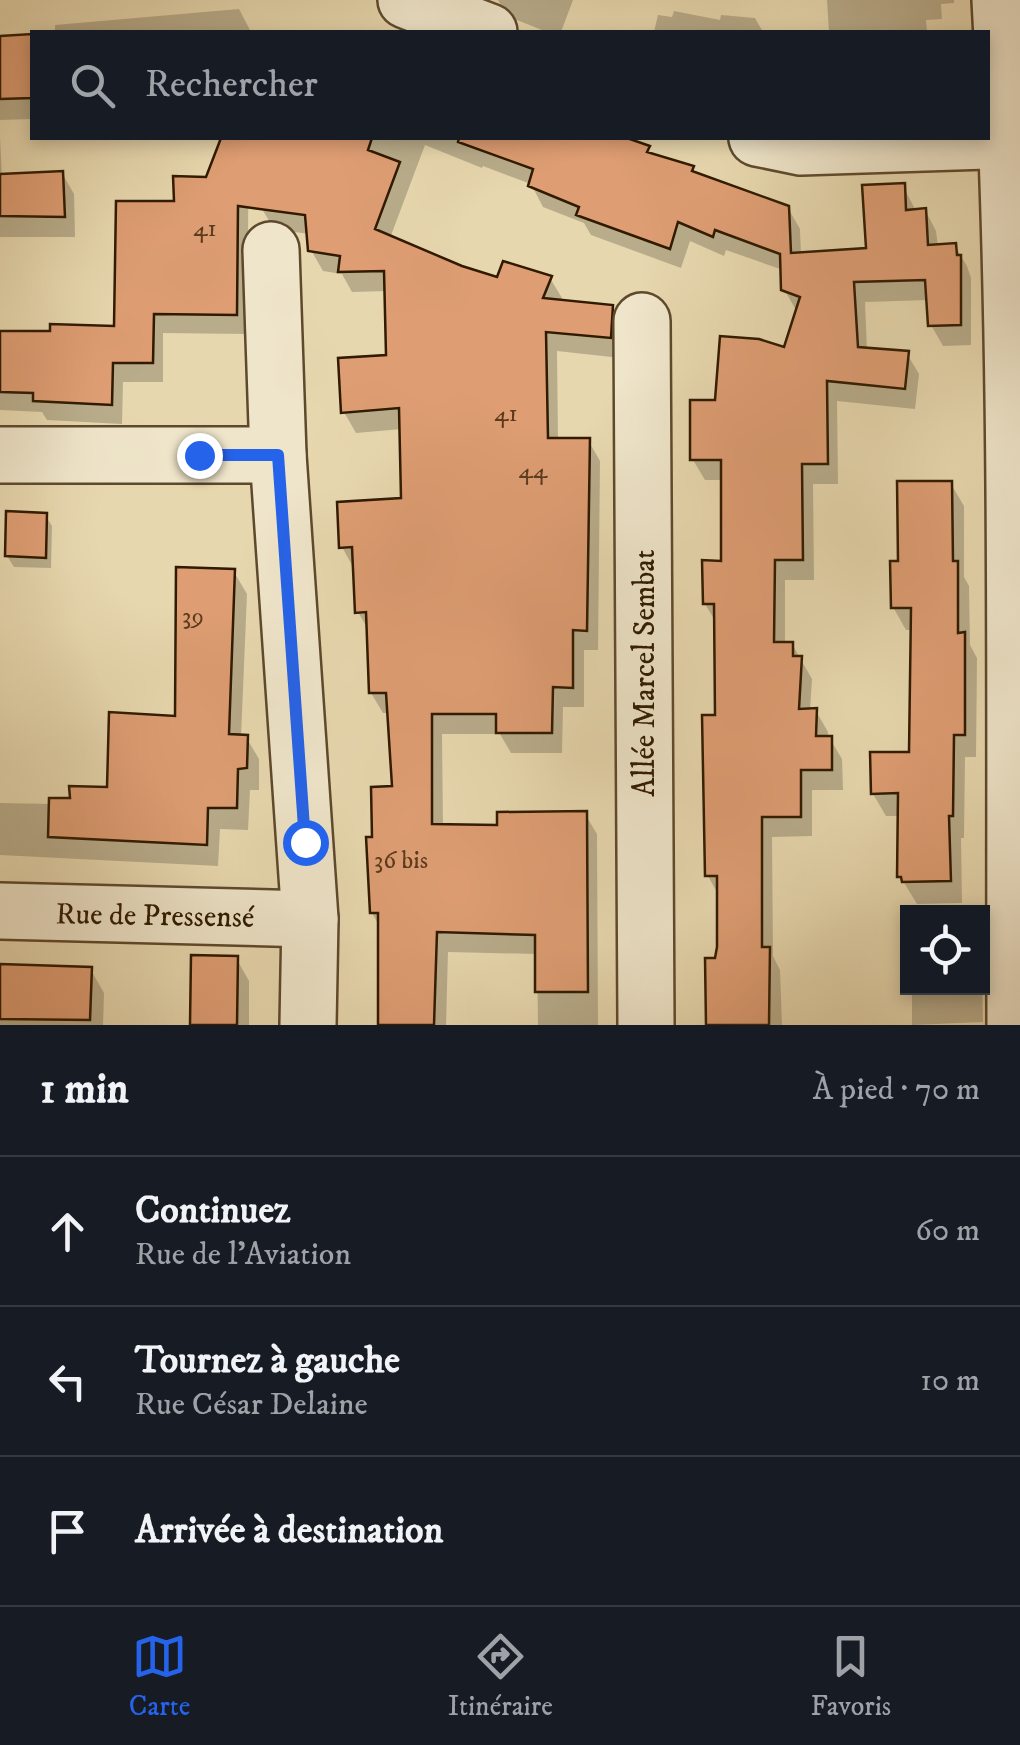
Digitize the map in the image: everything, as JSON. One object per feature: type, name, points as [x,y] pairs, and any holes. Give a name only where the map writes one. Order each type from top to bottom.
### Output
[{"type":"street","points":[[406,0],[484,30]]},
{"type":"street","points":[[1000,0],[1014,140],[1015,1025]]},
{"type":"street","points":[[767,140],[801,147],[1014,140]]},
{"type":"street","points":[[271,250],[278,455],[310,919],[308,1025]]},
{"type":"street","name":"Allée Marcel Sembat","points":[[642,321],[646,1025]]},
{"type":"street","points":[[0,455],[278,455]]},
{"type":"street","name":"Rue de Pressensé","points":[[0,911],[310,919]]},
{"type":"building","points":[[30,34],[30,98],[0,99],[0,36]]},
{"type":"building","points":[[220,140],[371,140],[368,150],[400,162],[375,229],[497,277],[503,261],[552,276],[543,298],[613,305],[611,338],[546,332],[548,438],[590,438],[587,631],[573,630],[573,688],[553,687],[552,733],[496,733],[496,714],[432,714],[432,824],[497,825],[497,812],[587,811],[588,992],[535,992],[535,935],[437,932],[434,1025],[378,1025],[378,913],[370,913],[366,837],[372,837],[371,787],[392,786],[386,693],[369,693],[366,612],[355,613],[352,547],[339,548],[337,502],[401,498],[399,408],[341,413],[338,358],[386,355],[384,271],[338,272],[340,256],[308,251],[305,215],[238,206],[237,315],[154,314],[153,363],[113,363],[112,405],[33,401],[33,393],[0,392],[0,331],[50,331],[50,324],[114,326],[116,201],[174,201],[173,176],[206,177]]},
{"type":"building","points":[[633,140],[650,146],[647,152],[694,166],[692,171],[789,206],[791,253],[866,248],[862,185],[905,183],[906,210],[926,208],[928,245],[956,243],[957,255],[961,255],[961,325],[928,326],[925,280],[854,282],[858,347],[909,351],[905,389],[827,381],[828,464],[802,464],[803,560],[775,560],[774,642],[793,642],[793,656],[802,656],[799,709],[817,708],[816,736],[832,736],[832,770],[801,770],[801,817],[762,817],[762,947],[770,947],[769,1025],[706,1025],[705,958],[715,958],[717,947],[717,876],[705,876],[702,715],[715,715],[714,604],[703,604],[702,560],[721,561],[721,460],[690,460],[690,400],[715,400],[720,336],[759,339],[784,347],[800,297],[781,290],[780,254],[715,230],[713,237],[678,222],[670,249],[576,215],[579,207],[528,186],[533,169],[458,142]]},
{"type":"building","points":[[63,171],[65,217],[0,216],[0,174]]},
{"type":"building","points":[[897,481],[952,481],[958,633],[965,632],[965,735],[954,735],[953,816],[949,816],[951,881],[902,882],[897,877],[898,793],[871,794],[870,752],[909,752],[911,608],[891,608],[890,561],[898,561]]},
{"type":"building","points":[[6,511],[47,513],[46,558],[5,556]]},
{"type":"building","points":[[176,567],[235,569],[229,734],[248,735],[247,768],[238,769],[237,808],[208,808],[207,845],[48,837],[49,798],[70,798],[69,786],[107,787],[109,712],[175,716]]},
{"type":"building","points":[[191,955],[238,956],[237,1025],[190,1025]]},
{"type":"building","points":[[0,964],[92,967],[90,1020],[0,1019]]},
{"type":"route","points":[[199,455],[278,455],[305,842]]}]
